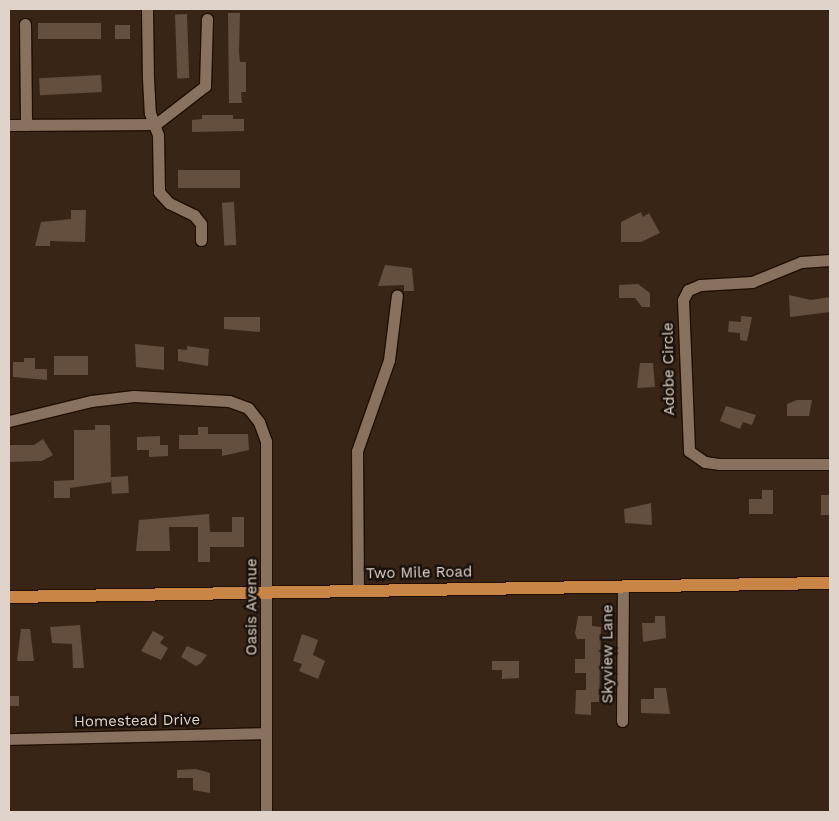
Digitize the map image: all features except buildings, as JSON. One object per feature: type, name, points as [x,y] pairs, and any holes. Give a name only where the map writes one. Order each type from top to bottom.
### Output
[{"type":"main road","name":"Two Mile Road","points":[[9,597],[830,583]]},
{"type":"street","points":[[147,9],[150,104],[156,124],[159,192],[169,203],[194,215],[201,224],[201,240]]},
{"type":"street","points":[[9,125],[156,124],[205,86],[207,20]]},
{"type":"street","points":[[25,24],[26,125]]},
{"type":"street","name":"Adobe Circle","points":[[830,260],[801,262],[752,282],[700,285],[688,290],[683,309],[686,444],[694,457],[720,464],[830,464]]},
{"type":"street","points":[[358,591],[358,451],[389,360],[397,295]]},
{"type":"street","name":"Oasis Avenue","points":[[9,421],[91,401],[134,396],[229,401],[248,408],[266,441],[266,812]]},
{"type":"street","name":"Skyview Lane","points":[[622,721],[623,586]]},
{"type":"street","name":"Homestead Drive","points":[[9,739],[266,733]]}]
